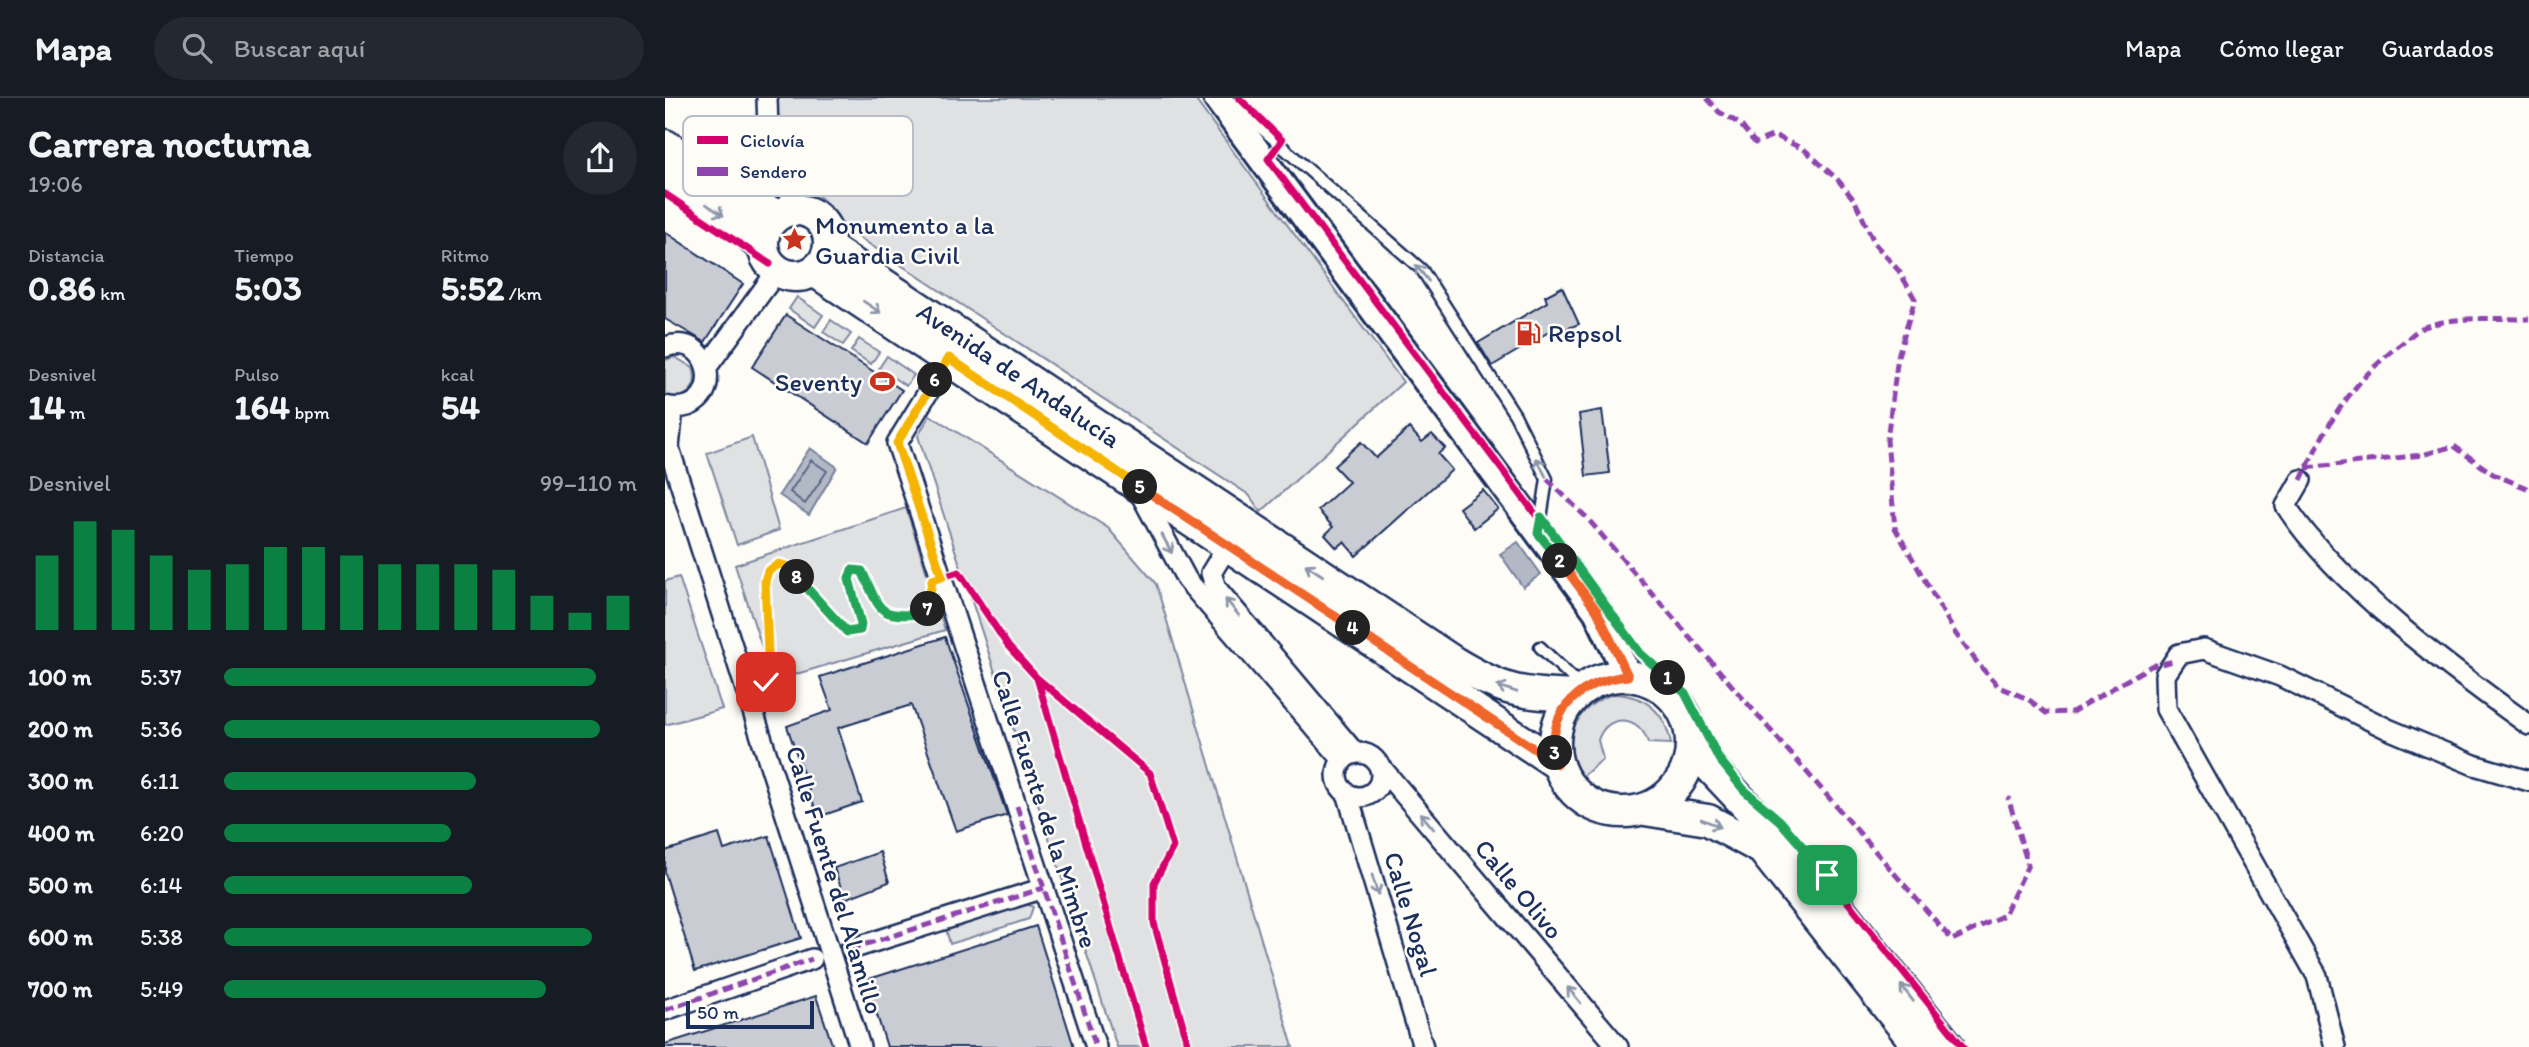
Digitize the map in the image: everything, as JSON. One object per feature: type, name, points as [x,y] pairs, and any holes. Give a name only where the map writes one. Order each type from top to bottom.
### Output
[{"type":"main road","points":[[1217,98],[1597,611],[1628,676]]},
{"type":"main road","points":[[665,145],[683,155]]},
{"type":"main road","points":[[665,176],[683,188]]},
{"type":"main road","points":[[695,196],[737,224],[770,259],[796,276],[821,259],[825,229],[820,220],[789,214],[757,196]]},
{"type":"main road","points":[[770,259],[765,230],[789,214]]},
{"type":"main road","name":"Avenida de Andalucía","points":[[821,259],[949,358],[1557,764]]},
{"type":"main road","name":"Avenida de Andalucía","points":[[821,259],[1492,685],[1522,694],[1579,692]]},
{"type":"main road","points":[[1645,810],[1663,800],[1678,786],[1688,768],[1692,748],[1689,727],[1681,707],[1667,691],[1648,681],[1628,676],[1604,678],[1579,692],[1557,722],[1554,743],[1557,764],[1567,784],[1582,800],[1601,810],[1623,813],[1645,810],[1707,820],[1762,849],[1919,1047]]},
{"type":"main road","points":[[1692,748],[1818,882],[1949,1047]]},
{"type":"street","points":[[767,98],[768,116]]},
{"type":"street","points":[[782,196],[789,214]]},
{"type":"street","points":[[669,407],[693,403],[701,396],[706,387],[707,367],[770,259]]},
{"type":"street","points":[[666,344],[689,346],[703,359],[707,367]]},
{"type":"street","name":"Calle Fuente de la Mimbre","points":[[949,358],[897,443],[1096,1047]]},
{"type":"street","name":"Calle Fuente del Alamillo","points":[[669,407],[669,448],[860,1047]]},
{"type":"street","points":[[2301,480],[2286,506],[2308,540],[2399,624],[2529,725]]},
{"type":"street","points":[[1135,484],[1187,580],[1349,756]]},
{"type":"street","points":[[1228,545],[1210,573],[1216,588],[1349,756]]},
{"type":"street","points":[[2335,1047],[2317,976],[2166,709],[2165,675],[2179,654],[2204,649],[2280,676],[2388,730],[2474,765],[2529,781]]},
{"type":"street","points":[[1369,755],[1379,765],[1381,779],[1375,792],[1362,798],[1348,796],[1338,786],[1336,772],[1349,756],[1369,755]]},
{"type":"street","name":"Calle Olivo","points":[[1379,765],[1618,1047]]},
{"type":"street","name":"Calle Nogal","points":[[1348,796],[1423,1047]]},
{"type":"street","points":[[851,949],[1044,888]]},
{"type":"street","points":[[665,1010],[812,959]]},
{"type":"lane","points":[[1227,98],[1422,270],[1515,415],[1547,479],[1538,533]]},
{"type":"lane","points":[[1540,646],[1579,692]]},
{"type":"shaded area","points":[[776,98],[1194,98],[1403,382],[1261,512],[1249,495],[839,224],[828,205],[818,196],[913,196],[913,116],[777,116]]},
{"type":"shaded area","points":[[797,297],[823,315],[815,327],[789,309]]},
{"type":"shaded area","points":[[831,320],[851,334],[843,345],[823,332]]},
{"type":"shaded area","points":[[859,339],[879,352],[871,364],[851,351]]},
{"type":"shaded area","points":[[887,356],[914,375],[906,386],[879,368]]},
{"type":"shaded area","points":[[675,357],[693,368],[694,382],[689,392],[684,395],[665,396],[665,360]]},
{"type":"shaded area","points":[[930,415],[1108,528],[1156,584],[1293,1047],[1117,1047],[918,436]]},
{"type":"shaded area","points":[[752,437],[779,530],[737,545],[707,453]]},
{"type":"shaded area","points":[[906,508],[945,630],[773,681],[735,565]]},
{"type":"shaded area","points":[[679,577],[722,709],[665,725],[665,581]]},
{"type":"shaded area","points":[[1613,694],[1635,698],[1652,707],[1664,722],[1671,744],[1648,743],[1639,727],[1624,720],[1616,721],[1609,724],[1598,740],[1603,759],[1582,777],[1572,751],[1574,727],[1588,708]]},
{"type":"shaded area","points":[[1024,903],[1033,907],[1029,919],[950,944],[945,925]]},
{"type":"water","points":[[810,448],[837,467],[809,515],[779,495]]},
{"type":"water","points":[[1518,542],[1541,574],[1523,587],[1500,554]]},
{"type":"building","points":[[665,232],[743,284],[705,342],[665,319]]},
{"type":"building","points":[[1562,287],[1579,324],[1561,331],[1557,327],[1492,366],[1478,343],[1547,302],[1545,296]]},
{"type":"building","points":[[786,315],[902,390],[868,443],[752,367]]},
{"type":"building","points":[[1602,410],[1610,473],[1586,476],[1579,414]]},
{"type":"building","points":[[1409,428],[1422,442],[1432,434],[1445,448],[1438,454],[1452,470],[1356,556],[1344,542],[1337,548],[1325,535],[1333,527],[1318,510],[1349,482],[1334,466],[1361,442],[1376,458]]},
{"type":"building","points":[[1483,490],[1498,509],[1474,528],[1459,508]]},
{"type":"building","points":[[945,637],[1007,815],[956,831],[911,705],[838,728],[862,802],[818,817],[787,726],[832,710],[820,677]]},
{"type":"building","points":[[719,834],[724,850],[769,836],[801,938],[695,971],[665,873],[665,851]]},
{"type":"building","points":[[880,852],[889,882],[845,899],[834,868]]},
{"type":"building","points":[[1036,926],[1074,1047],[887,1047],[866,980]]},
{"type":"building","points":[[816,996],[833,1047],[665,1047],[665,1044]]},
{"type":"marked path","points":[[1707,98],[1719,112],[1740,124],[1755,143],[1774,135],[1805,150],[1838,180],[1855,201],[1875,244],[1899,271],[1915,299],[1898,356],[1887,440],[1895,528],[1955,633],[1980,666],[1999,687],[2028,699],[2046,713],[2072,712],[2151,666],[2174,661]]},
{"type":"marked path","points":[[2301,480],[2320,441],[2354,389],[2384,358],[2417,331],[2434,324],[2461,319],[2529,319]]},
{"type":"marked path","points":[[2306,468],[2422,455],[2454,446],[2493,474],[2529,489]]},
{"type":"marked path","points":[[1547,479],[1587,518],[1952,940],[2004,915],[2028,865],[2008,797]]},
{"type":"marked path","points":[[1017,806],[1096,1047]]},
{"type":"marked path","points":[[851,949],[1044,888]]},
{"type":"marked path","points":[[665,1010],[812,959]]},
{"type":"cycle path","points":[[1239,98],[1282,140],[1268,159],[1640,653],[1685,693],[1719,759],[1744,791],[1780,821],[1805,848],[1963,1047]]},
{"type":"cycle path","points":[[665,194],[770,264]]},
{"type":"cycle path","points":[[766,682],[769,676],[765,581],[773,566],[786,566],[847,632],[860,630],[861,624],[849,579],[852,570],[862,571],[878,605],[891,616],[925,614],[929,609],[932,580],[959,572],[1008,646],[1037,678],[1150,773],[1173,847],[1154,883],[1154,923],[1189,1047]]},
{"type":"cycle path","points":[[1037,678],[1146,1047]]},
{"type":"place","name":"Monumento a la Guardia Civil","points":[[795,240]]},
{"type":"place","name":"Repsol","points":[[1528,333]]},
{"type":"place","name":"Seventy","points":[[882,382]]},
{"type":"route","points":[[766,682],[769,676],[765,581],[773,566],[786,566],[847,632],[860,630],[861,624],[848,574],[852,570],[862,571],[878,605],[891,616],[925,614],[929,608],[932,580],[942,577],[897,443],[949,358],[1557,764],[1554,743],[1557,722],[1567,703],[1583,688],[1604,678],[1628,676],[1597,611],[1538,533],[1541,517],[1640,653],[1685,693],[1719,759],[1744,790],[1780,821],[1827,875]]}]
